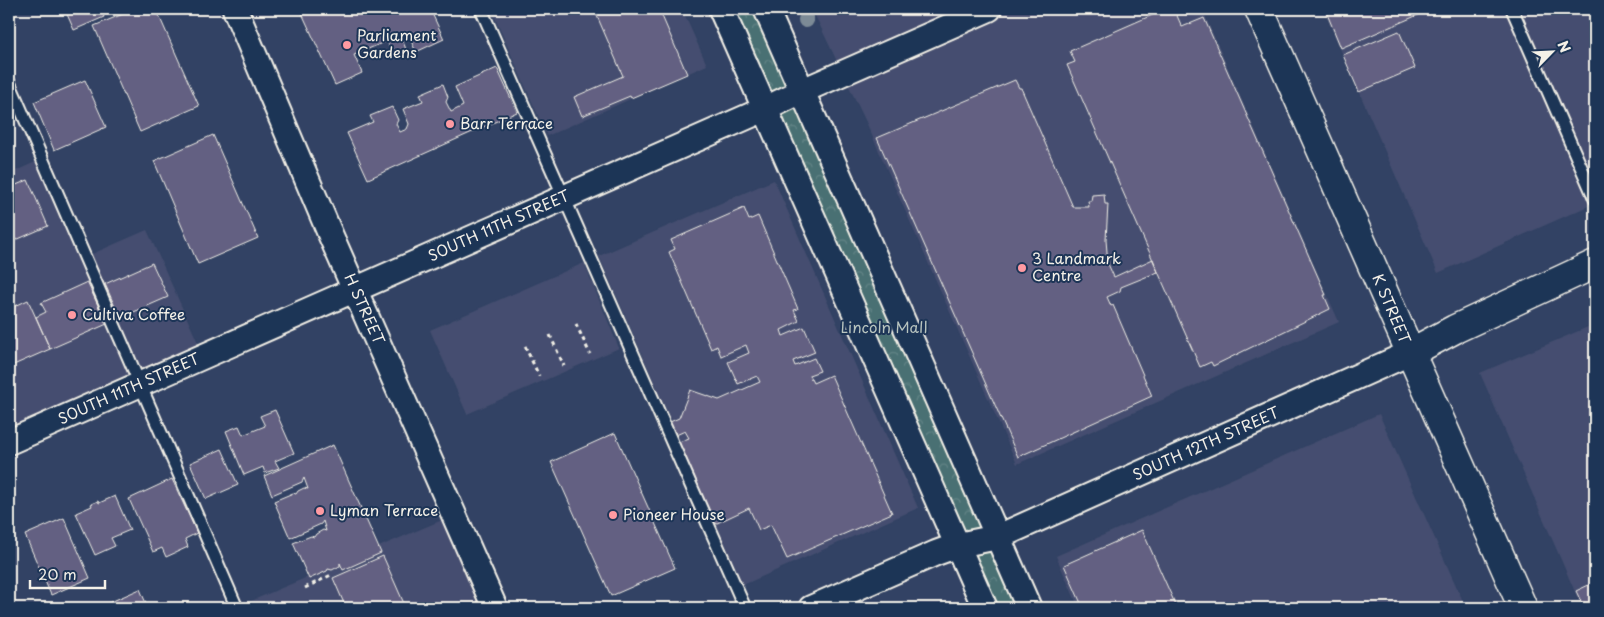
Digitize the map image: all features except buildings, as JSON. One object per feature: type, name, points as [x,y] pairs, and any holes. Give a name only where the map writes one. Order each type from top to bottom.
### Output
[{"type":"main road","name":"K STREET","points":[[1259,9],[1523,608]]},
{"type":"main road","name":"SOUTH 12TH STREET","points":[[1410,353],[1455,329],[1595,264]]},
{"type":"street","name":"H STREET","points":[[235,9],[495,608]]},
{"type":"street","points":[[721,9],[985,608]]},
{"type":"street","points":[[766,9],[1030,608]]},
{"type":"street","name":"SOUTH 11TH STREET","points":[[9,442],[989,9]]},
{"type":"street","name":"SOUTH 12TH STREET","points":[[811,608],[936,553],[958,545],[998,536],[1410,353]]},
{"type":"lane","points":[[481,9],[744,608]]},
{"type":"lane","points":[[1512,9],[1595,199]]},
{"type":"lane","points":[[9,82],[237,608]]},
{"type":"path","points":[[576,324],[590,354]]},
{"type":"path","points":[[550,335],[564,366]]},
{"type":"path","points":[[525,346],[539,376]]},
{"type":"path","points":[[305,588],[331,575]]},
{"type":"shaded area","points":[[491,9],[682,9],[707,65],[547,136]]},
{"type":"shaded area","points":[[812,9],[1202,9],[1339,322],[1017,464],[867,124]]},
{"type":"shaded area","points":[[1323,9],[1595,9],[1595,203],[1438,273]]},
{"type":"shaded area","points":[[42,159],[85,257],[147,230],[204,356],[9,442],[9,174]]},
{"type":"shaded area","points":[[774,180],[918,508],[743,585],[599,256]]},
{"type":"shaded area","points":[[584,263],[619,348],[467,414],[430,330]]},
{"type":"shaded area","points":[[1595,324],[1595,608],[1582,608],[1480,373]]},
{"type":"shaded area","points":[[1379,414],[1466,608],[1079,608],[1056,556]]},
{"type":"shaded area","points":[[454,515],[495,608],[237,607]]},
{"type":"green space","name":"Lincoln Mall","points":[[721,9],[766,9],[1029,608],[985,608]]},
{"type":"place","name":"Parliament Gardens","points":[[347,45]]},
{"type":"place","name":"Barr Terrace","points":[[450,124]]},
{"type":"place","name":"3 Landmark Centre","points":[[1022,268]]},
{"type":"place","name":"Cultiva Coffee","points":[[72,315]]},
{"type":"place","name":"Lyman Terrace","points":[[320,511]]},
{"type":"place","name":"Pioneer House","points":[[613,515]]}]
